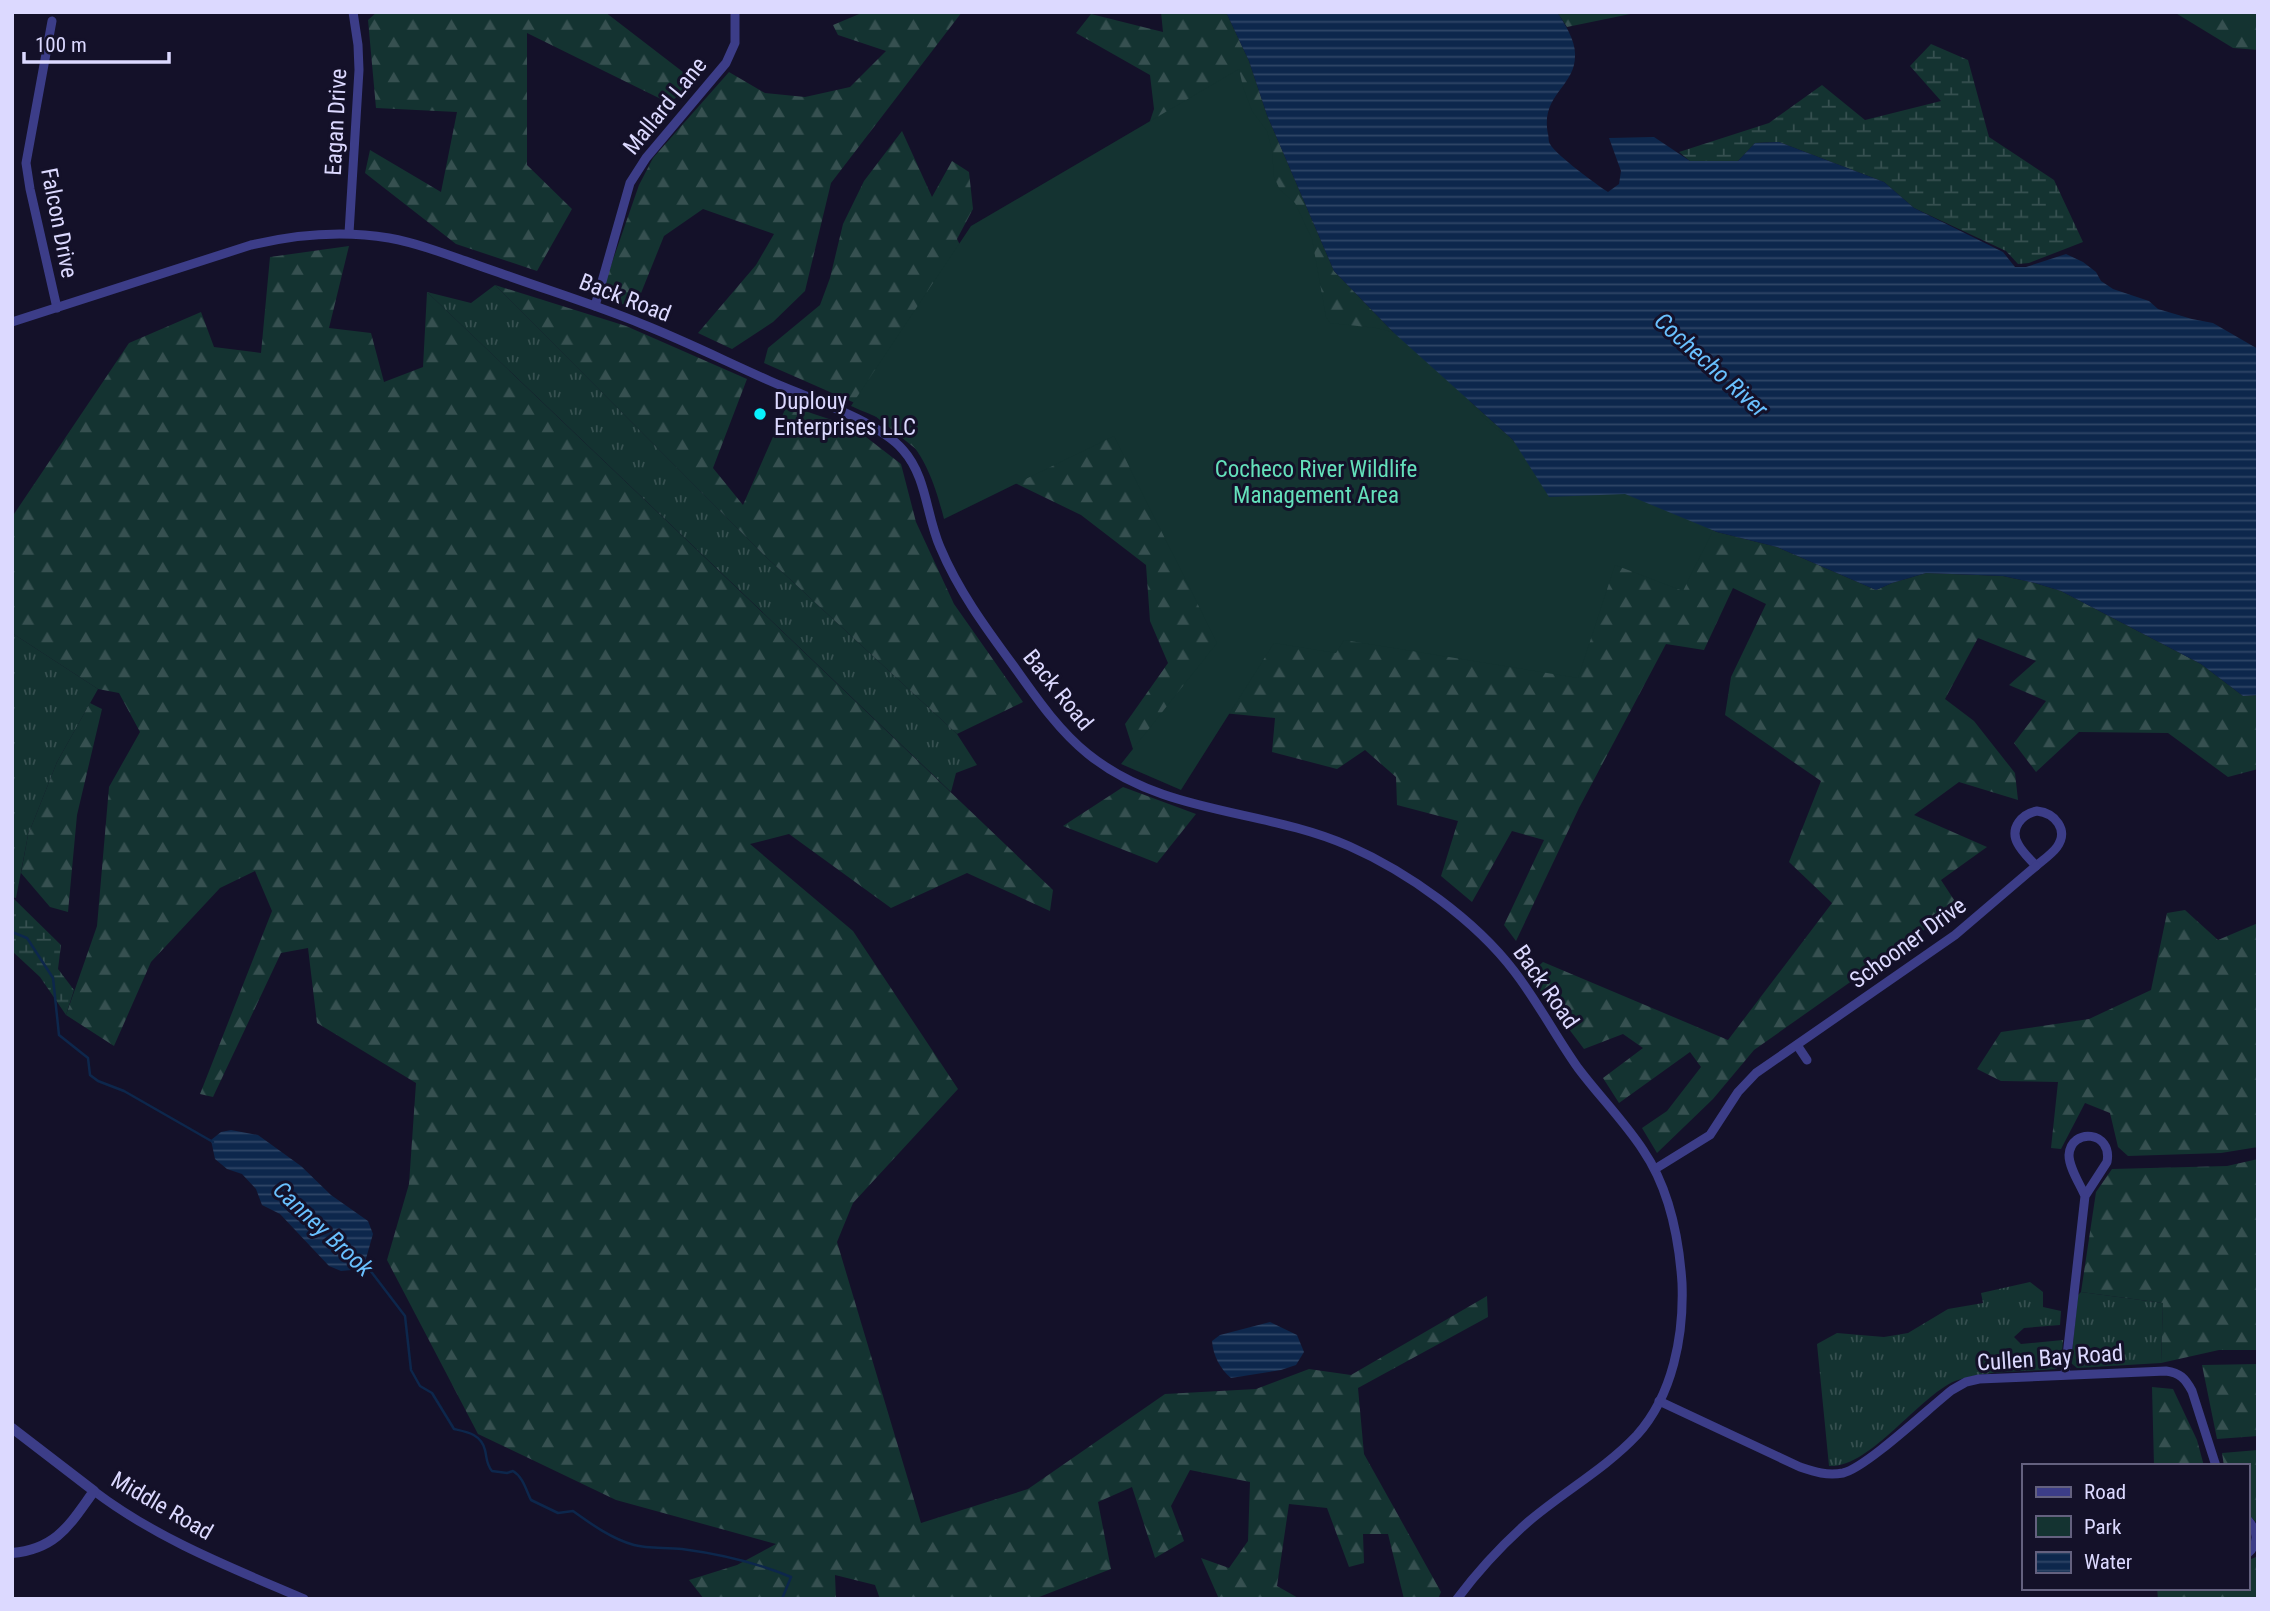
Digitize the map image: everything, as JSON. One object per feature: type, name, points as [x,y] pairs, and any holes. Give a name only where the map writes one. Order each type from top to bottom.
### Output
[{"type":"street","name":"Eagan Drive","points":[[349,233],[359,70],[353,12]]},
{"type":"street","name":"Mallard Lane","points":[[595,306],[630,184],[646,158],[726,63],[735,43],[735,12]]},
{"type":"street","name":"Falcon Drive","points":[[52,21],[26,163],[57,308]]},
{"type":"street","name":"Back Road","points":[[12,322],[251,245],[308,234],[349,233],[397,239],[419,245],[646,325],[853,417],[892,439],[909,457],[920,479],[934,533],[963,596],[1030,689],[1064,732],[1082,749],[1124,777],[1176,799],[1308,831],[1349,846],[1453,908],[1514,970],[1574,1062],[1637,1141],[1655,1169],[1671,1212],[1682,1292],[1682,1326],[1678,1347],[1669,1379],[1650,1419],[1636,1436],[1590,1475],[1529,1521],[1488,1562],[1457,1599]]},
{"type":"street","name":"Schooner Drive","points":[[1655,1169],[1710,1135],[1746,1081],[1955,935],[2036,866],[2057,847],[2061,833],[2057,820],[2045,811],[2025,814],[2015,830],[2019,846],[2036,866]]},
{"type":"street","points":[[1797,1045],[1807,1060]]},
{"type":"street","points":[[2065,1374],[2085,1196],[2107,1163],[2108,1156],[2100,1139],[2087,1136],[2076,1141],[2069,1152],[2071,1164],[2085,1196]]},
{"type":"street","name":"Cullen Bay Road","points":[[1659,1401],[1822,1475],[1845,1473],[1865,1461],[1952,1390],[1966,1382],[2065,1374],[2155,1371],[2178,1373],[2192,1391],[2215,1464]]},
{"type":"street","name":"Middle Road","points":[[12,1428],[123,1513],[162,1535],[304,1599]]},
{"type":"street","points":[[12,1553],[33,1550],[55,1540],[94,1492]]},
{"type":"street","points":[[2249,1522],[2254,1526],[2257,1539],[2249,1552]]},
{"type":"green space","points":[[377,12],[605,12],[696,82],[669,103],[527,33],[527,165],[572,209],[537,271],[456,244],[365,173],[370,150],[441,192],[457,112],[376,108],[368,20]]},
{"type":"green space","points":[[864,12],[962,12],[831,183],[805,291],[773,322],[732,349],[698,333],[756,265],[774,234],[703,209],[664,236],[635,308],[600,297],[639,185],[653,158],[729,72],[765,93],[805,97],[850,87],[886,51],[838,35],[833,25]]},
{"type":"green space","points":[[1161,12],[1226,12],[1249,61],[1267,115],[1334,271],[1394,333],[1513,440],[1549,496],[1625,494],[1717,532],[1777,547],[1876,590],[1926,573],[2003,576],[2061,591],[2201,664],[2243,696],[2258,695],[2258,769],[2228,777],[2168,733],[2079,732],[2036,772],[2014,743],[2046,701],[2009,685],[2036,661],[1978,638],[1945,699],[1974,721],[2015,773],[2018,800],[1959,782],[1914,815],[1987,847],[1941,880],[1958,906],[1754,1050],[1713,1099],[1657,1153],[1642,1128],[1667,1111],[1701,1067],[1690,1052],[1619,1103],[1603,1078],[1643,1048],[1623,1034],[1584,1049],[1528,975],[1543,962],[1728,1040],[1832,903],[1789,862],[1821,781],[1725,715],[1731,677],[1766,604],[1733,588],[1704,650],[1666,644],[1579,808],[1516,941],[1504,925],[1544,840],[1512,831],[1472,902],[1441,876],[1458,821],[1397,805],[1396,777],[1365,750],[1337,769],[1272,752],[1275,718],[1223,713],[1139,768],[1125,724],[1168,663],[1150,621],[1146,565],[1081,515],[990,471],[927,458],[864,407],[764,363],[768,348],[820,305],[830,278],[843,224],[864,181],[902,131],[932,197],[952,161],[969,172],[973,209],[957,239],[1013,349],[1140,151],[1154,109],[1150,75],[1076,33],[1091,14],[1163,32]]},
{"type":"green space","points":[[1557,12],[1640,12],[1567,27]]},
{"type":"green space","points":[[2174,12],[2258,12],[2258,50],[2233,48]]},
{"type":"green space","points":[[1931,44],[1968,60],[1989,137],[2054,180],[2083,242],[2029,263],[2018,264],[2006,251],[1914,208],[1884,182],[1779,142],[1755,143],[1738,161],[1690,161],[1679,152],[1769,123],[1822,85],[1865,120],[1941,101],[1910,66]]},
{"type":"green space","name":"Cocheco River Wildlife Management Area","points":[[1239,69],[1252,111],[1267,131],[1274,177],[1280,190],[1295,203],[1312,239],[1326,317],[1330,323],[1397,333],[1459,383],[1471,403],[1489,423],[1535,458],[1716,524],[1683,591],[1615,565],[1578,678],[1344,640],[1336,653],[1274,643],[1181,790],[1121,764],[1217,643],[1114,436],[944,519],[932,479],[912,444],[891,425],[851,406],[971,226]]},
{"type":"green space","points":[[349,246],[329,328],[371,333],[384,382],[423,367],[427,292],[1053,890],[1050,911],[967,873],[891,908],[789,834],[750,844],[853,931],[958,1089],[853,1203],[837,1242],[921,1523],[1028,1489],[1165,1394],[1256,1389],[1309,1369],[1351,1375],[1487,1296],[1488,1317],[1358,1388],[1364,1454],[1441,1592],[1438,1599],[1404,1599],[1388,1534],[1363,1534],[1364,1563],[1349,1567],[1327,1508],[1289,1504],[1277,1586],[1300,1599],[1219,1599],[1201,1558],[1229,1568],[1248,1541],[1250,1482],[1190,1470],[1171,1506],[1184,1541],[1155,1558],[1132,1487],[1098,1502],[1111,1569],[1034,1599],[880,1599],[875,1585],[835,1575],[836,1599],[704,1599],[689,1580],[737,1565],[776,1544],[616,1500],[478,1434],[387,1260],[409,1184],[416,1083],[317,1023],[308,948],[281,953],[213,1097],[200,1094],[272,911],[255,871],[220,888],[151,962],[114,1046],[66,1015],[97,926],[109,787],[140,732],[119,693],[98,689],[12,633],[12,517],[129,343],[201,312],[214,347],[261,353],[270,257]]},
{"type":"green space","points":[[495,285],[766,557],[957,734],[977,765],[956,773],[951,792],[427,292],[471,303]]},
{"type":"green space","points":[[495,285],[626,326],[747,379],[713,468],[743,505],[787,405],[853,427],[901,464],[916,522],[954,604],[1023,702],[957,734],[766,557]]},
{"type":"green space","points":[[12,633],[98,689],[57,762],[28,835],[16,898],[12,897]]},
{"type":"green space","points":[[90,703],[102,709],[77,815],[68,912],[50,907],[21,873],[28,835],[57,762]]},
{"type":"green space","points":[[1123,787],[1196,814],[1157,863],[1063,826]]},
{"type":"green space","points":[[12,897],[61,945],[58,969],[74,990],[66,1015],[40,977],[12,951]]},
{"type":"green space","points":[[2185,910],[2218,940],[2258,923],[2258,1147],[2221,1153],[2128,1156],[2118,1147],[2110,1113],[2085,1103],[2061,1149],[2051,1148],[2058,1082],[2001,1081],[1977,1069],[2001,1032],[2089,1019],[2151,990],[2167,913]]},
{"type":"green space","points":[[2258,1159],[2258,1350],[2219,1350],[2161,1363],[2163,1303],[2081,1292],[2096,1192],[2112,1169],[2227,1166]]},
{"type":"green space","points":[[2030,1282],[2043,1292],[2043,1307],[2061,1311],[2060,1325],[2024,1328],[2014,1337],[2021,1344],[2063,1340],[2061,1364],[2056,1369],[1991,1373],[1955,1381],[1925,1401],[1877,1445],[1844,1464],[1829,1466],[1817,1344],[1837,1333],[1884,1337],[1908,1333],[1948,1309],[1983,1303],[1981,1293]]},
{"type":"green space","points":[[2081,1292],[2163,1303],[2161,1363],[2077,1368],[2071,1363],[2078,1295]]},
{"type":"green space","points":[[2258,1364],[2258,1436],[2217,1439],[2202,1365]]},
{"type":"green space","points":[[2152,1387],[2173,1389],[2197,1440],[2203,1464],[2154,1464]]},
{"type":"green space","points":[[2258,1450],[2258,1524],[2249,1515],[2249,1464],[2224,1464],[2222,1453]]},
{"type":"green space","points":[[2258,1556],[2258,1599],[2158,1599],[2157,1590],[2249,1590],[2249,1560]]},
{"type":"water","name":"Cochecho River","points":[[1226,12],[1557,12],[1572,39],[1575,56],[1570,76],[1549,110],[1549,142],[1568,162],[1608,192],[1619,184],[1621,171],[1609,138],[1654,137],[1690,161],[1738,161],[1755,143],[1779,142],[1884,182],[1914,208],[2003,252],[2015,267],[2026,267],[2066,254],[2083,262],[2113,289],[2149,301],[2158,309],[2213,323],[2258,349],[2258,695],[2243,696],[2201,664],[2061,591],[2035,583],[2003,576],[1926,573],[1876,590],[1777,547],[1717,532],[1625,494],[1549,497],[1513,440],[1394,333],[1334,271],[1267,115],[1249,61]]},
{"type":"water","points":[[231,1130],[258,1135],[301,1166],[331,1195],[368,1221],[373,1234],[365,1262],[352,1270],[341,1271],[329,1266],[280,1214],[262,1205],[256,1189],[242,1174],[227,1169],[215,1159],[211,1140],[221,1132]]},
{"type":"water","points":[[1270,1322],[1297,1335],[1304,1352],[1296,1365],[1231,1378],[1218,1361],[1212,1341],[1220,1335]]},
{"type":"waterway","name":"Canney Brook","points":[[12,932],[27,938],[53,978],[59,1035],[88,1058],[90,1075],[124,1091],[213,1142]]},
{"type":"waterway","name":"Canney Brook","points":[[363,1261],[405,1316],[411,1370],[420,1386],[432,1393],[454,1429],[480,1440],[492,1471],[513,1471],[522,1480],[531,1500],[558,1513],[573,1511],[602,1531],[626,1542],[724,1556],[791,1577],[782,1599]]},
{"type":"place","name":"Duplouy Enterprises LLC","points":[[760,414]]}]
